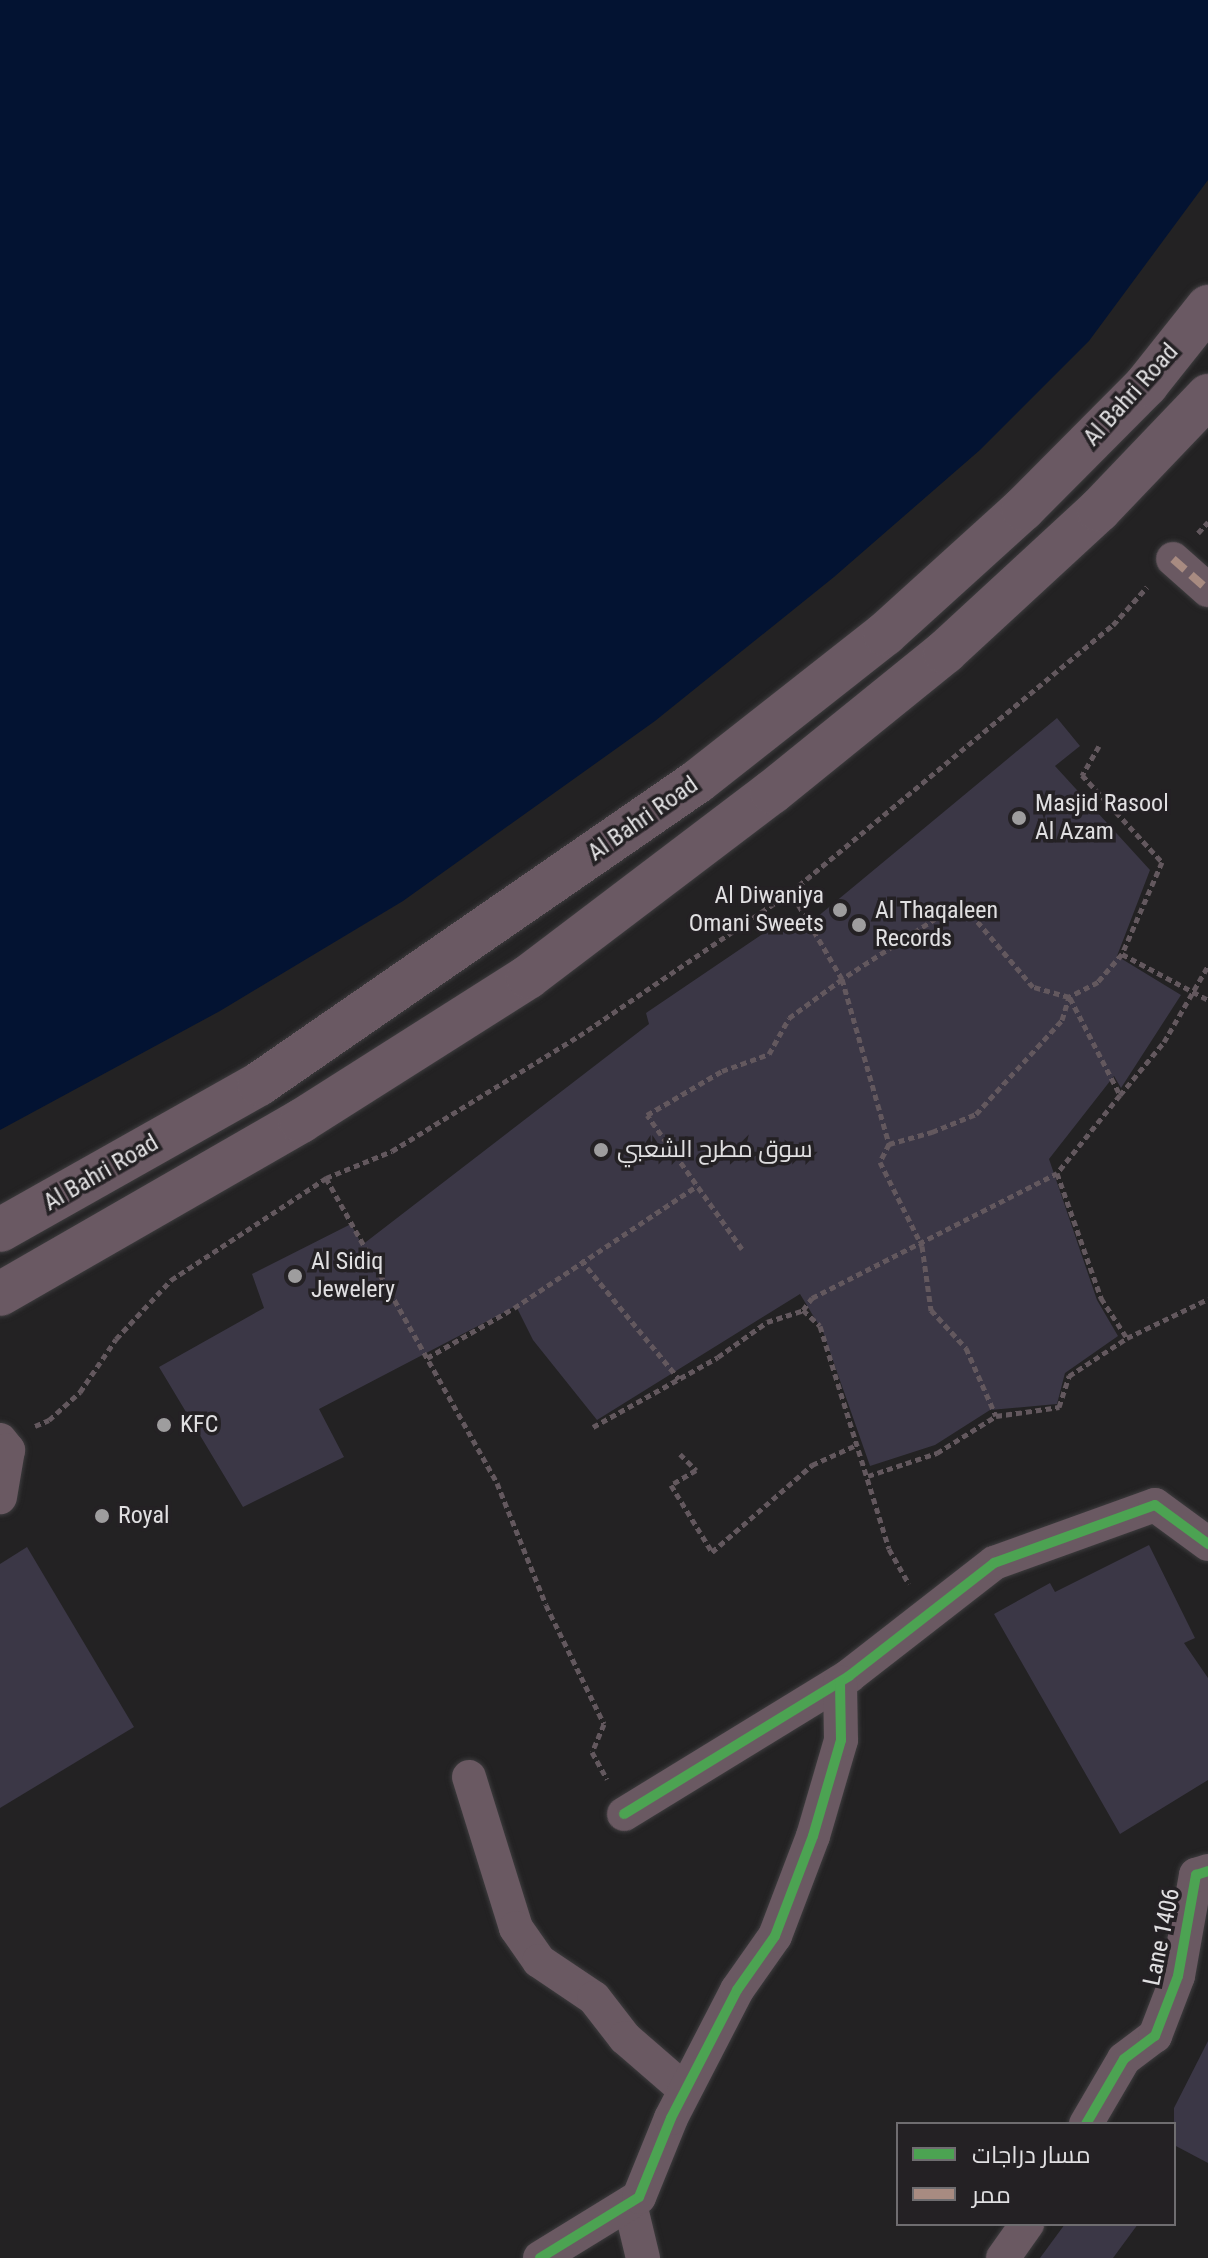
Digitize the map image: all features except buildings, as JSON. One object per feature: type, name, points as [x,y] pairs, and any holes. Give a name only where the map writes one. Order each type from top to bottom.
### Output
[{"type":"main road","name":"Al Bahri Road","points":[[0,1230],[259,1084],[698,781],[885,634],[1012,520],[1146,385],[1208,307]]},
{"type":"main road","points":[[0,1294],[301,1121],[528,977],[772,792],[945,652],[1099,510],[1208,396]]},
{"type":"street","points":[[1173,559],[1208,590]]},
{"type":"street","points":[[0,1497],[12,1435]]},
{"type":"street","points":[[620,1804],[840,1682],[994,1563],[1155,1505],[1208,1544]]},
{"type":"street","points":[[540,2258],[639,2197],[685,2090],[737,1990],[775,1936],[813,1836],[841,1740],[840,1682]]},
{"type":"street","points":[[469,1777],[516,1928],[531,1950],[539,1961],[594,1998],[625,2038],[685,2090]]},
{"type":"street","name":"Lane 1406","points":[[1087,2122],[1124,2059],[1155,2036],[1178,1976],[1202,1873]]},
{"type":"street","points":[[630,2204],[643,2258]]},
{"type":"path","points":[[12,1435],[49,1420],[80,1392],[116,1339],[171,1280],[326,1178],[392,1151],[579,1036],[791,892],[1113,625],[1208,522]]},
{"type":"path","points":[[742,1249],[647,1115],[722,1071],[769,1054],[789,1018],[842,979],[961,902],[1033,987],[1069,997],[1098,982],[1122,954],[1162,862],[1082,775],[1099,746]]},
{"type":"path","points":[[791,892],[842,979],[889,1144],[880,1162],[922,1246],[931,1310],[966,1348],[996,1416]]},
{"type":"path","points":[[1122,954],[1208,1000]]},
{"type":"path","points":[[593,1427],[679,1379],[767,1322],[803,1310],[812,1298],[922,1246],[1057,1173],[1196,994],[1208,966]]},
{"type":"path","points":[[1069,997],[1120,1095]]},
{"type":"path","points":[[889,1144],[976,1114],[1062,1020],[1069,997]]},
{"type":"path","points":[[1057,1173],[1101,1298],[1127,1338]]},
{"type":"path","points":[[326,1178],[497,1483],[546,1605],[604,1724],[592,1752],[620,1804]]},
{"type":"path","points":[[427,1358],[514,1308],[581,1260],[697,1186]]},
{"type":"path","points":[[581,1260],[679,1379]]},
{"type":"path","points":[[868,1476],[937,1453],[996,1416],[1059,1407],[1069,1376],[1127,1338],[1208,1299]]},
{"type":"path","points":[[803,1310],[820,1326],[889,1549],[925,1617]]},
{"type":"path","points":[[680,1454],[696,1470],[671,1485],[712,1552],[812,1465],[856,1445]]},
{"type":"water","points":[[0,0],[1208,0],[1208,180],[1089,341],[980,450],[834,577],[655,721],[403,901],[220,1011],[0,1130]]},
{"type":"marked path","points":[[1173,559],[1208,590]]},
{"type":"cycle path","points":[[624,1814],[849,1676],[994,1563],[1155,1505],[1208,1544]]},
{"type":"cycle path","points":[[540,2258],[639,2197],[671,2118],[737,1990],[775,1936],[813,1836],[841,1740],[840,1682]]},
{"type":"cycle path","points":[[1087,2122],[1124,2059],[1155,2036],[1178,1976],[1196,1875],[1208,1871]]},
{"type":"place","name":"Masjid Rasool Al Azam","points":[[1019,818]]},
{"type":"place","name":"Al Diwaniya Omani Sweets","points":[[840,910]]},
{"type":"place","name":"Al Thaqaleen Records","points":[[859,925]]},
{"type":"place","name":"سوق مطرح الشعبي","points":[[601,1150]]},
{"type":"place","name":"Al Sidiq Jewelery","points":[[295,1276]]},
{"type":"place","name":"KFC","points":[[164,1425]]},
{"type":"place","name":"Royal","points":[[102,1516]]}]
